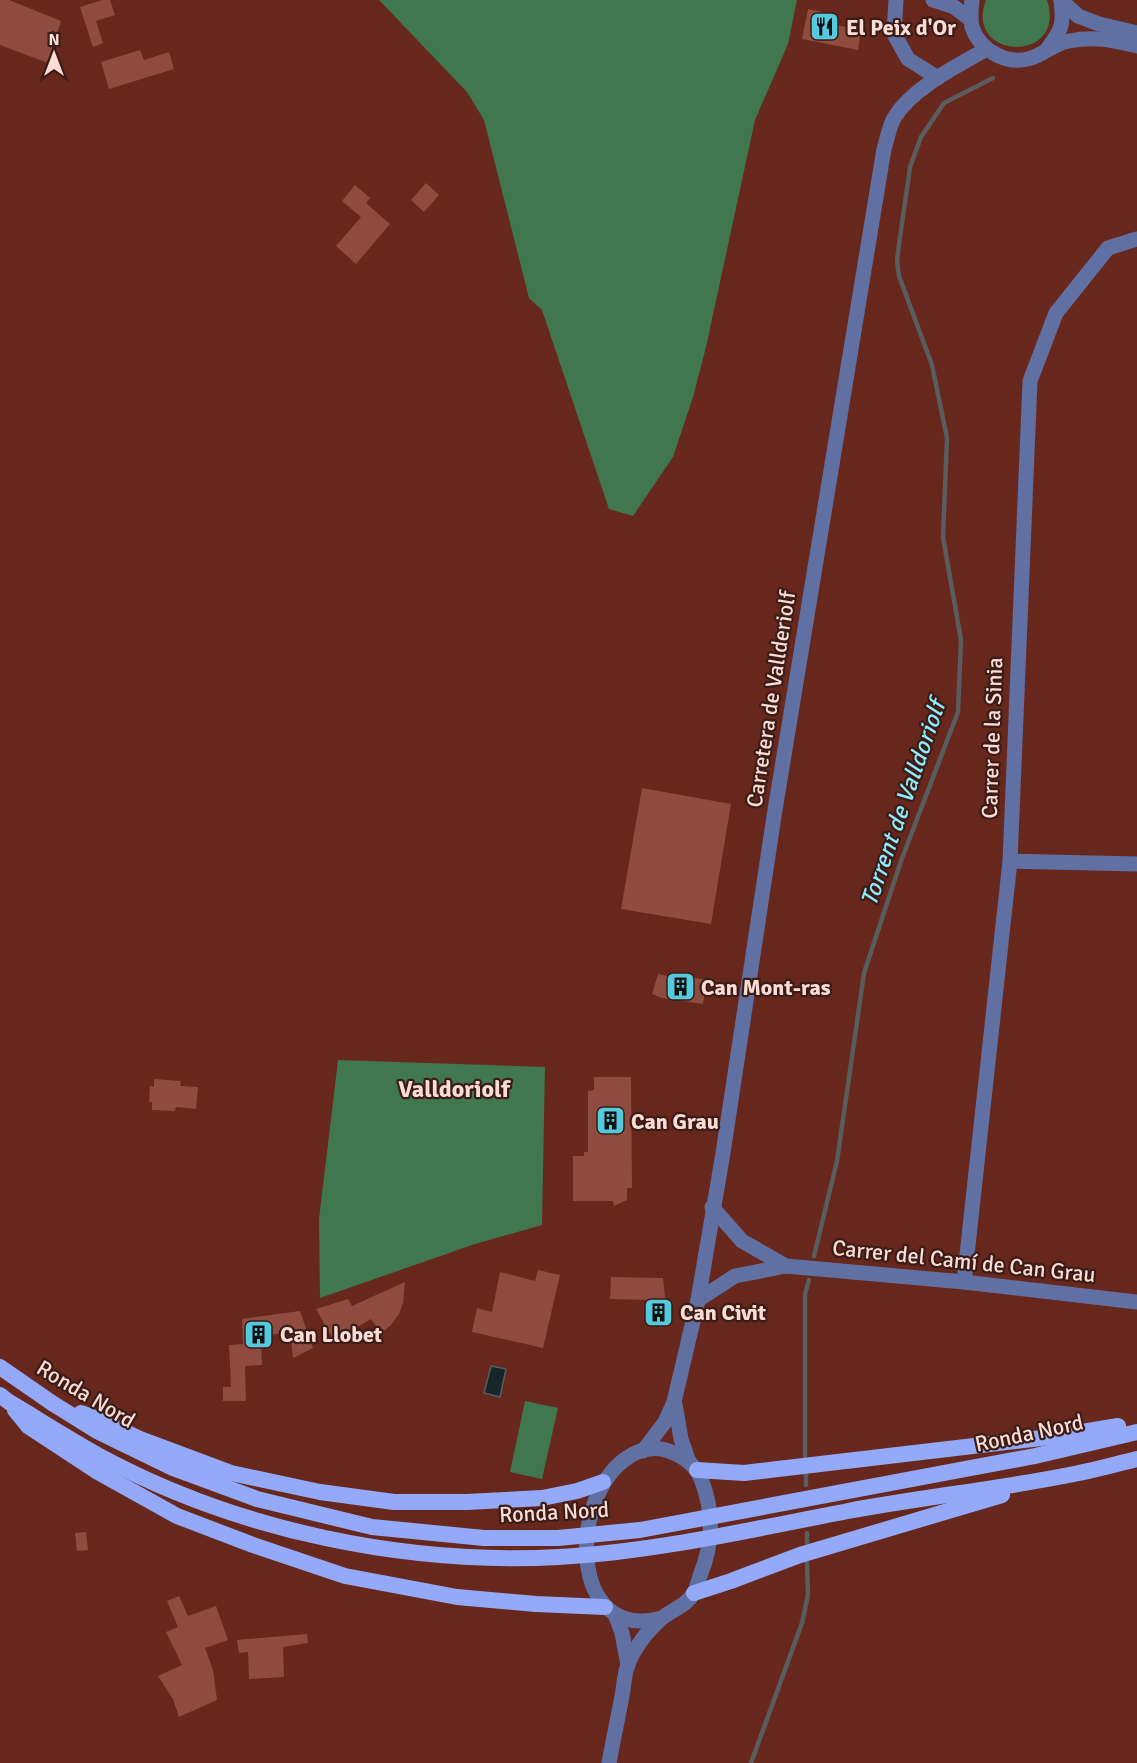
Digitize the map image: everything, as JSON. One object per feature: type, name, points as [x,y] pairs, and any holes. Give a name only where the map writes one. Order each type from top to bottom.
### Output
[{"type":"highway","name":"Ronda Nord","points":[[0,1367],[97,1431],[173,1468],[257,1499],[372,1527],[484,1538],[558,1538],[640,1530],[1035,1456],[1137,1432]]},
{"type":"highway","name":"Ronda Nord","points":[[5,1398],[105,1459],[177,1492],[236,1515],[366,1546],[454,1557],[559,1557],[643,1548],[852,1510],[1076,1474],[1137,1458]]},
{"type":"highway","points":[[5,1398],[28,1426],[98,1472],[177,1516],[253,1545],[345,1576],[457,1597],[610,1610]]},
{"type":"highway","points":[[52,1403],[231,1473],[330,1493],[393,1502],[467,1502],[542,1498],[577,1491],[603,1482]]},
{"type":"highway","points":[[693,1466],[744,1473],[1137,1425]]},
{"type":"highway","points":[[694,1593],[800,1555],[1076,1474]]},
{"type":"street","points":[[896,0],[894,34],[908,59],[938,78]]},
{"type":"street","points":[[933,0],[954,7],[970,19]]},
{"type":"street","points":[[972,0],[970,19],[973,30],[987,49],[1001,58],[1019,60],[1033,58],[1048,48],[1067,41],[1100,38],[1137,46]]},
{"type":"street","points":[[1061,0],[1078,15],[1099,24],[1137,33]]},
{"type":"street","points":[[1048,48],[1060,31],[1063,19],[1061,0]]},
{"type":"street","name":"Carretera de Vallderiolf","points":[[643,1450],[665,1422],[675,1402],[698,1300],[884,149],[894,118],[911,98],[938,78],[987,49]]},
{"type":"street","name":"Carrer de la Sinia","points":[[964,1282],[1010,861],[1030,381],[1056,313],[1108,248],[1137,239]]},
{"type":"street","points":[[1010,861],[1137,864]]},
{"type":"street","name":"Carrer del Camí de Can Grau","points":[[712,1207],[742,1241],[786,1266]]},
{"type":"street","name":"Carrer del Camí de Can Grau","points":[[698,1300],[735,1276],[786,1266],[964,1282],[1137,1302]]},
{"type":"street","name":"Carretera de Vallderiolf","points":[[675,1402],[681,1440],[693,1466]]},
{"type":"street","points":[[610,1610],[618,1617],[636,1622],[648,1622],[662,1618],[680,1608],[694,1593],[705,1564],[710,1544],[711,1526],[706,1491],[693,1466],[684,1456],[664,1449],[637,1452],[619,1463],[603,1482],[593,1504],[587,1526],[587,1567],[593,1587],[610,1610],[622,1632],[627,1665]]},
{"type":"street","points":[[609,1763],[627,1665],[640,1641],[662,1618]]},
{"type":"green space","points":[[379,0],[797,0],[788,44],[755,120],[693,397],[673,457],[633,516],[609,509],[542,310],[529,298],[484,120],[467,92]]},
{"type":"green space","points":[[986,0],[1047,0],[1049,21],[1043,36],[1031,44],[1016,47],[1001,44],[989,35],[983,20]]},
{"type":"green space","points":[[338,1060],[545,1067],[542,1225],[475,1244],[320,1298],[319,1219]]},
{"type":"green space","points":[[525,1401],[558,1408],[542,1479],[510,1472]]},
{"type":"shaded area","points":[[491,1366],[506,1369],[500,1397],[484,1393]]},
{"type":"building","points":[[0,0],[9,0],[61,21],[48,63],[0,45]]},
{"type":"building","points":[[102,0],[110,0],[115,15],[96,21],[103,43],[93,47],[80,7]]},
{"type":"building","name":"El Peix d'Or","points":[[808,9],[833,14],[831,24],[861,30],[858,50],[802,39]]},
{"type":"building","points":[[140,50],[144,60],[169,52],[174,69],[109,89],[101,62]]},
{"type":"building","points":[[426,183],[439,195],[424,212],[411,200]]},
{"type":"building","points":[[355,185],[370,198],[366,203],[390,224],[356,264],[336,246],[361,217],[342,201]]},
{"type":"building","points":[[642,788],[731,804],[711,924],[621,909]]},
{"type":"building","name":"Can Mont-ras","points":[[658,974],[707,980],[703,1004],[662,998],[652,994]]},
{"type":"building","name":"Can Grau","points":[[594,1077],[631,1077],[632,1188],[627,1188],[627,1200],[614,1206],[613,1201],[573,1201],[573,1156],[584,1156],[584,1152],[588,1152],[588,1091],[594,1090]]},
{"type":"building","points":[[154,1079],[181,1081],[180,1086],[198,1087],[196,1109],[176,1107],[175,1111],[152,1110],[152,1102],[149,1102],[150,1086],[154,1087]]},
{"type":"building","points":[[538,1270],[560,1275],[543,1348],[472,1332],[477,1308],[492,1312],[500,1272],[535,1281]]},
{"type":"building","name":"Can Civit","points":[[611,1277],[663,1278],[668,1324],[652,1323],[652,1300],[610,1299]]},
{"type":"building","points":[[405,1282],[403,1303],[399,1314],[381,1333],[371,1319],[334,1341],[316,1309],[348,1299],[352,1306]]},
{"type":"building","name":"Can Llobet","points":[[300,1311],[313,1348],[293,1358],[290,1332],[261,1336],[262,1365],[245,1366],[246,1401],[223,1401],[223,1387],[231,1387],[229,1345],[243,1344],[242,1319]]},
{"type":"building","points":[[86,1532],[88,1550],[77,1551],[75,1533]]},
{"type":"building","points":[[179,1596],[188,1616],[216,1606],[228,1640],[205,1648],[213,1670],[217,1700],[179,1717],[173,1699],[158,1676],[182,1665],[166,1632],[178,1627],[167,1601]]},
{"type":"building","points":[[307,1634],[308,1643],[283,1647],[284,1677],[249,1679],[248,1652],[239,1653],[237,1640]]},
{"type":"waterway","name":"Torrent de Valldoriolf","points":[[814,1256],[837,1161],[864,973],[901,861],[958,712],[961,640],[943,537],[947,438],[932,365],[899,276],[897,261],[910,167],[921,137],[944,103],[993,78]]},
{"type":"waterway","name":"Torrent de Valldoriolf","points":[[805,1456],[805,1294],[809,1280]]},
{"type":"waterway","name":"Torrent de Valldoriolf","points":[[806,1474],[806,1485]]},
{"type":"waterway","name":"Torrent de Valldoriolf","points":[[807,1533],[807,1543]]},
{"type":"waterway","name":"Torrent de Valldoriolf","points":[[751,1763],[802,1623],[808,1595],[807,1562]]},
{"type":"place","name":"El Peix d'Or","points":[[825,27]]},
{"type":"place","name":"Can Mont-ras","points":[[680,987]]},
{"type":"place","name":"Can Grau","points":[[610,1121]]},
{"type":"place","name":"Can Civit","points":[[659,1312]]},
{"type":"place","name":"Can Llobet","points":[[259,1334]]},
{"type":"district","name":"Valldoriolf","points":[[454,1089]]}]
